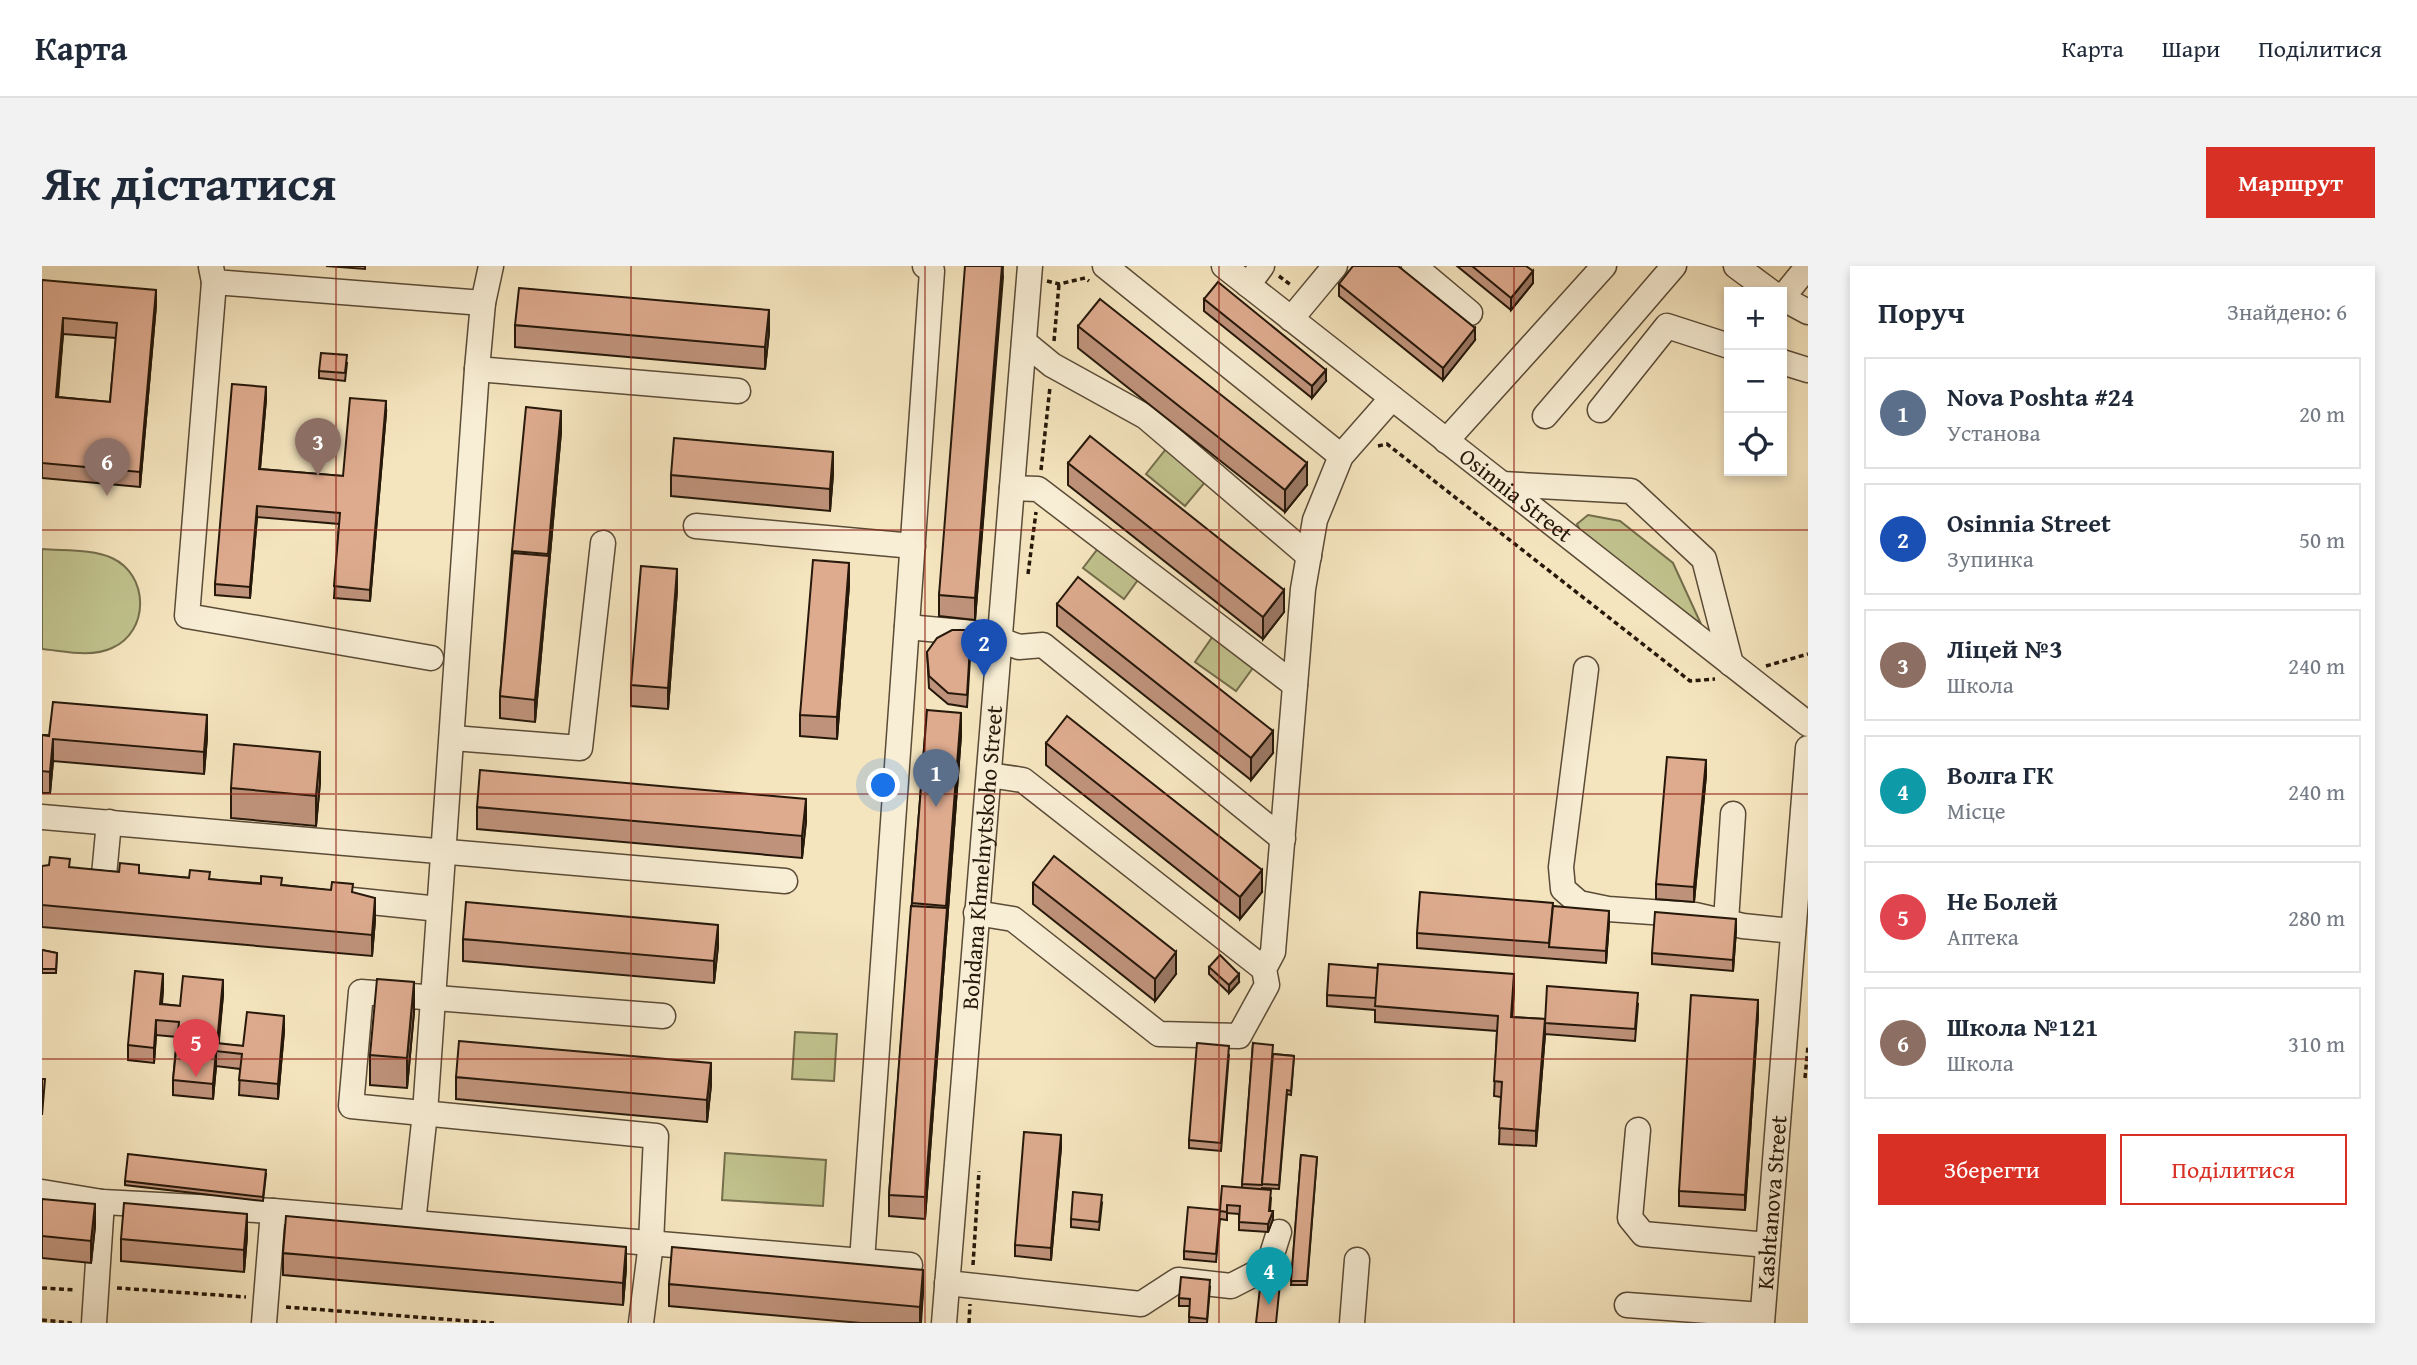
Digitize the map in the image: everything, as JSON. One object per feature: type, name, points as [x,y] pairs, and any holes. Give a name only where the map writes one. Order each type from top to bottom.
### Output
[{"type":"street","points":[[413,1223],[425,1113],[477,369],[483,303],[491,266]]},
{"type":"street","points":[[862,1261],[932,271],[925,266]]},
{"type":"street","name":"Bohdana Khmelnytskoho Street","points":[[944,1323],[959,1284],[976,913],[1030,266]]},
{"type":"street","name":"Osinnia Street","points":[[1224,266],[1262,275],[1291,319],[1808,724]]},
{"type":"street","points":[[1291,319],[1335,266]]},
{"type":"street","points":[[1414,266],[1470,313]]},
{"type":"street","points":[[1447,441],[1604,266]]},
{"type":"street","points":[[1545,416],[1674,266]]},
{"type":"street","points":[[1736,266],[1764,287]]},
{"type":"street","points":[[1787,292],[1808,266]]},
{"type":"street","points":[[431,658],[187,616],[213,274],[483,303]]},
{"type":"street","points":[[1100,276],[1341,456]]},
{"type":"street","points":[[1787,301],[1808,312]]},
{"type":"street","points":[[1600,410],[1667,326],[1724,344]]},
{"type":"street","points":[[1024,342],[1052,365],[1146,417],[1309,556]]},
{"type":"street","points":[[1787,364],[1808,370]]},
{"type":"street","points":[[477,369],[738,391]]},
{"type":"street","points":[[976,913],[1013,919],[1159,1034],[1239,1036],[1267,985],[1264,969],[1273,953],[1295,685],[1315,520],[1341,456],[1392,398]]},
{"type":"street","points":[[1502,484],[1631,491],[1704,559],[1736,668]]},
{"type":"street","points":[[1012,488],[1038,489],[1295,685]]},
{"type":"street","points":[[696,526],[913,545]]},
{"type":"street","points":[[453,738],[580,748],[603,543]]},
{"type":"street","points":[[907,627],[985,634],[1019,647],[1043,645],[1283,839]]},
{"type":"street","points":[[1586,669],[1561,867],[1563,888],[1579,903],[1793,931]]},
{"type":"street","name":"Kashtanova Street","points":[[1762,1319],[1808,748]]},
{"type":"street","points":[[989,775],[1023,779],[1264,969]]},
{"type":"street","points":[[1726,921],[1733,814]]},
{"type":"street","points":[[42,817],[785,881]]},
{"type":"street","points":[[104,875],[109,822]]},
{"type":"street","points":[[79,872],[131,877]]},
{"type":"street","points":[[318,896],[439,909]]},
{"type":"street","points":[[641,1323],[651,1243],[656,1136],[351,1106],[361,992],[663,1016]]},
{"type":"street","points":[[1638,1129],[1630,1218],[1643,1234],[1768,1245]]},
{"type":"street","points":[[42,1192],[102,1202],[273,1211],[911,1265]]},
{"type":"street","points":[[94,1323],[102,1202]]},
{"type":"street","points":[[269,1309],[273,1211]]},
{"type":"street","points":[[959,1284],[1141,1304],[1178,1280],[1231,1286],[1268,1267],[1279,1232]]},
{"type":"street","points":[[1352,1323],[1357,1260]]},
{"type":"street","points":[[1627,1305],[1762,1319]]},
{"type":"path","points":[[1262,275],[1309,299]]},
{"type":"path","points":[[1027,581],[1059,284],[1100,276]]},
{"type":"path","points":[[1375,447],[1387,444],[1690,681],[1704,682],[1736,668],[1808,654]]},
{"type":"path","points":[[969,1323],[959,1284],[980,1163]]},
{"type":"path","points":[[42,1288],[81,1290],[97,1287],[269,1309],[494,1323]]},
{"type":"path","points":[[42,1321],[72,1323]]},
{"type":"green space","points":[[1166,449],[1206,481],[1185,506],[1146,474]]},
{"type":"green space","points":[[1588,515],[1620,521],[1673,563],[1701,624],[1580,531],[1577,524]]},
{"type":"green space","points":[[1103,542],[1143,573],[1124,599],[1083,568]]},
{"type":"green space","points":[[42,549],[96,553],[112,558],[124,566],[133,577],[140,603],[133,629],[124,640],[112,648],[95,653],[42,649]]},
{"type":"green space","points":[[1213,636],[1255,665],[1236,691],[1195,662]]},
{"type":"green space","points":[[795,1032],[837,1034],[834,1081],[792,1079]]},
{"type":"green space","points":[[725,1153],[826,1160],[823,1206],[722,1200]]},
{"type":"building","points":[[965,266],[1002,266],[975,598],[939,595]]},
{"type":"building","points":[[1353,266],[1398,266],[1475,328],[1443,368],[1339,284]]},
{"type":"building","points":[[1472,266],[1526,266],[1533,271],[1511,298]]},
{"type":"building","points":[[42,280],[156,290],[140,472],[42,463]],"holes":[[[63,318],[117,323],[110,402],[56,397]]]},
{"type":"building","points":[[1218,282],[1326,370],[1312,386],[1204,299]]},
{"type":"building","points":[[519,288],[769,310],[765,347],[515,325]]},
{"type":"building","points":[[1100,299],[1307,463],[1285,490],[1078,326]]},
{"type":"building","points":[[321,353],[347,355],[345,373],[319,371]]},
{"type":"building","points":[[232,384],[266,387],[259,469],[343,476],[350,398],[386,401],[370,590],[334,586],[340,513],[257,506],[250,587],[215,584]]},
{"type":"building","points":[[526,407],[561,411],[548,554],[512,551]]},
{"type":"building","points":[[1090,436],[1284,590],[1263,617],[1068,463]]},
{"type":"building","points":[[674,438],[833,452],[830,489],[671,475]]},
{"type":"building","points":[[513,553],[549,556],[535,700],[500,696]]},
{"type":"building","points":[[813,560],[849,563],[837,717],[800,715]]},
{"type":"building","points":[[641,566],[677,569],[668,688],[631,685]]},
{"type":"building","points":[[1078,577],[1273,731],[1251,758],[1057,604]]},
{"type":"building","points":[[952,630],[971,630],[967,695],[948,693],[929,676],[927,652],[937,638]]},
{"type":"building","points":[[53,702],[207,715],[204,752],[53,739],[50,772],[42,771],[42,735],[49,736]]},
{"type":"building","points":[[927,710],[961,713],[946,906],[912,903]]},
{"type":"building","points":[[1067,716],[1262,870],[1240,897],[1046,743]]},
{"type":"building","points":[[234,744],[320,752],[316,796],[231,788]]},
{"type":"building","points":[[1667,757],[1706,760],[1694,887],[1656,884]]},
{"type":"building","points":[[480,770],[806,799],[802,836],[477,807]]},
{"type":"building","points":[[1054,856],[1176,952],[1155,979],[1033,883]]},
{"type":"building","points":[[50,857],[70,859],[69,867],[119,872],[120,863],[139,865],[139,873],[189,878],[190,870],[210,872],[209,879],[261,884],[261,876],[282,878],[281,885],[331,890],[332,882],[353,884],[352,892],[375,898],[372,935],[42,905],[42,866],[49,865]]},
{"type":"building","points":[[1420,892],[1553,903],[1549,943],[1417,933]]},
{"type":"building","points":[[466,902],[718,925],[714,961],[463,939]]},
{"type":"building","points":[[911,906],[947,908],[925,1197],[889,1195]]},
{"type":"building","points":[[1553,906],[1609,911],[1606,951],[1549,947]]},
{"type":"building","points":[[1655,912],[1736,919],[1733,960],[1652,953]]},
{"type":"building","points":[[42,950],[57,953],[56,969],[42,969]]},
{"type":"building","points":[[1220,955],[1239,974],[1229,985],[1209,967]]},
{"type":"building","points":[[1329,964],[1378,968],[1376,998],[1327,995]]},
{"type":"building","points":[[1378,964],[1514,974],[1511,1017],[1545,1019],[1536,1131],[1499,1128],[1502,1082],[1494,1081],[1498,1016],[1375,1006]]},
{"type":"building","points":[[135,971],[163,974],[160,1004],[180,1006],[183,976],[223,980],[217,1043],[243,1046],[247,1012],[284,1016],[278,1084],[239,1080],[242,1054],[216,1051],[213,1084],[173,1080],[179,1022],[156,1020],[154,1048],[128,1045]]},
{"type":"building","points":[[377,979],[414,982],[407,1058],[370,1055]]},
{"type":"building","points":[[1547,986],[1638,993],[1635,1029],[1545,1023]]},
{"type":"building","points":[[1691,995],[1758,1000],[1745,1195],[1679,1191]]},
{"type":"building","points":[[459,1041],[711,1063],[707,1100],[456,1077]]},
{"type":"building","points":[[1197,1043],[1229,1046],[1221,1143],[1189,1140]]},
{"type":"building","points":[[1253,1043],[1273,1045],[1262,1185],[1242,1184]]},
{"type":"building","points":[[1273,1054],[1294,1056],[1291,1091],[1287,1090],[1279,1185],[1262,1184]]},
{"type":"building","points":[[42,1079],[45,1079],[42,1115]]},
{"type":"building","points":[[1024,1132],[1061,1135],[1051,1248],[1015,1245]]},
{"type":"building","points":[[128,1154],[266,1170],[263,1197],[125,1181]]},
{"type":"building","points":[[1301,1155],[1317,1157],[1307,1281],[1291,1281]]},
{"type":"building","points":[[1222,1186],[1271,1190],[1269,1211],[1273,1211],[1268,1224],[1239,1222],[1240,1206],[1227,1205],[1227,1212],[1220,1211],[1216,1254],[1184,1251],[1188,1207],[1220,1210]]},
{"type":"building","points":[[1073,1192],[1102,1195],[1099,1222],[1071,1219]]},
{"type":"building","points":[[42,1199],[95,1204],[91,1241],[42,1236]]},
{"type":"building","points":[[124,1203],[247,1214],[244,1250],[121,1239]]},
{"type":"building","points":[[286,1216],[626,1247],[623,1283],[283,1253]]},
{"type":"building","points":[[672,1247],[923,1270],[920,1307],[669,1284]]},
{"type":"building","points":[[1181,1277],[1210,1280],[1207,1319],[1189,1317],[1190,1299],[1179,1298]]},
{"type":"building","points":[[1261,1279],[1280,1283],[1276,1323],[1256,1323]]},
{"type":"place","name":"Ліцей №3","points":[[318,476]]},
{"type":"place","name":"Школа №121","points":[[107,496]]},
{"type":"place","name":"Osinnia Street","points":[[984,677]]},
{"type":"place","name":"Nova Poshta #24","points":[[936,807]]},
{"type":"place","name":"Не Болей","points":[[196,1077]]},
{"type":"place","name":"Волга ГК","points":[[1269,1305]]}]
